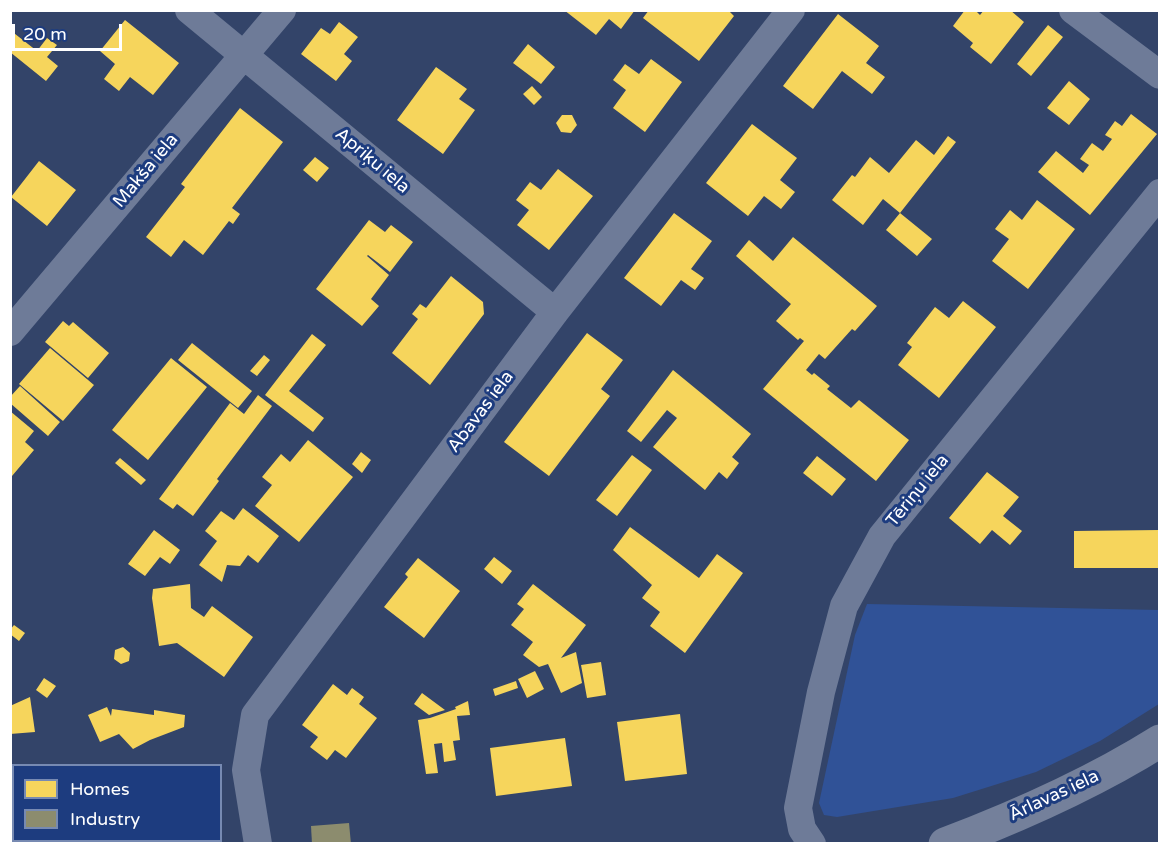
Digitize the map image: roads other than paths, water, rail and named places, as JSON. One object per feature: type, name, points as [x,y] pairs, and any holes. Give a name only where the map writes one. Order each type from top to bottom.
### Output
[{"type":"street","name":"Apriķu iela","points":[[189,10],[555,312]]},
{"type":"street","name":"Makša iela","points":[[10,332],[282,10]]},
{"type":"street","name":"Abavas iela","points":[[258,843],[246,770],[255,715],[555,312],[791,10]]},
{"type":"street","points":[[1073,10],[1160,75]]},
{"type":"street","name":"Tēriņu iela","points":[[812,843],[802,829],[798,808],[821,692],[844,606],[855,584],[882,536],[1160,193]]},
{"type":"street","name":"Ārlavas iela","points":[[945,843],[1063,793],[1126,763],[1160,741]]}]
